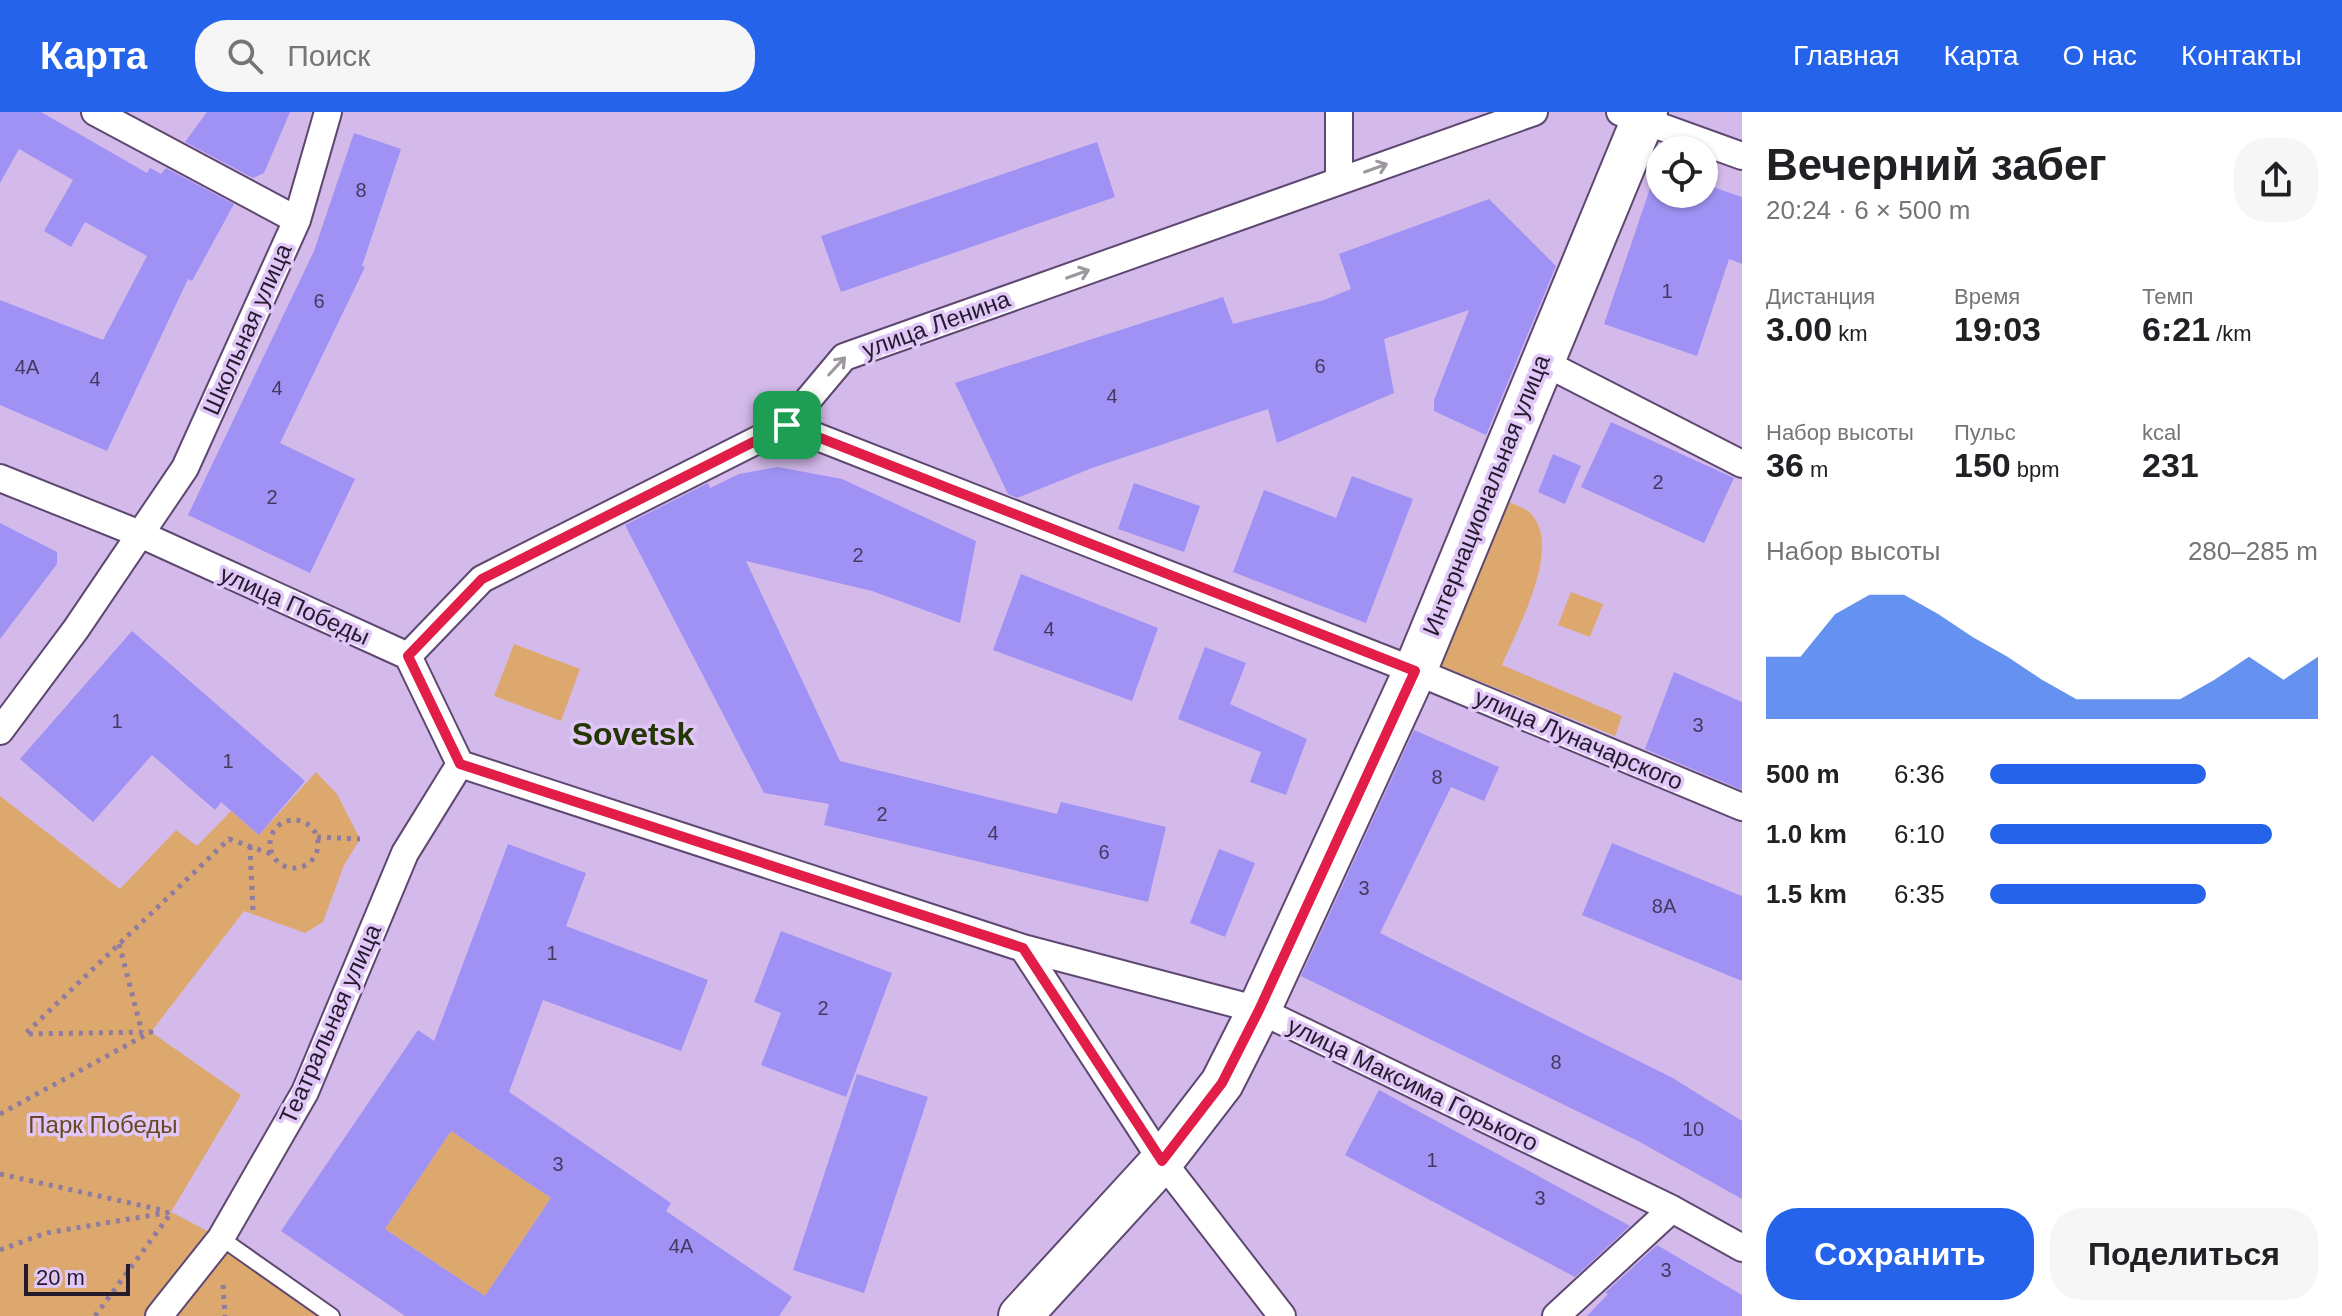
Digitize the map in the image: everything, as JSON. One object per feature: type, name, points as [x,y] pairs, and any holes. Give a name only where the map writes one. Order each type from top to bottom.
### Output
[{"type":"main road","name":"Интернациональная улица","points":[[1020,1316],[1162,1161],[1222,1083],[1259,1010],[1415,671],[1541,361],[1636,114]]},
{"type":"street","points":[[95,112],[297,220]]},
{"type":"street","name":"Школьная улица","points":[[0,731],[76,629],[185,468],[297,220],[328,112]]},
{"type":"street","points":[[1339,112],[1339,181]]},
{"type":"street","name":"улица Ленина","points":[[408,656],[482,579],[787,425],[844,357],[1534,112]]},
{"type":"street","points":[[1636,114],[1742,156]]},
{"type":"street","points":[[1541,361],[1742,464]]},
{"type":"street","name":"улица Луначарского","points":[[787,425],[1415,671],[1742,807]]},
{"type":"street","name":"улица Победы","points":[[0,478],[140,534],[408,656]]},
{"type":"street","points":[[408,656],[460,764],[1023,948],[1162,1161],[1282,1316]]},
{"type":"street","name":"Театральная улица","points":[[159,1316],[221,1238],[305,1092],[405,853],[460,764]]},
{"type":"street","name":"улица Максима Горького","points":[[1023,948],[1259,1010],[1672,1209],[1742,1248]]},
{"type":"street","points":[[1556,1316],[1672,1209]]},
{"type":"lane","points":[[221,1238],[332,1316]]},
{"type":"path","points":[[274,855],[274,832],[286,822],[301,821],[317,837],[360,839]]},
{"type":"path","points":[[0,1114],[151,1032],[25,1034],[229,839],[274,855],[285,866],[307,864],[317,852],[317,837]]},
{"type":"path","points":[[250,846],[253,912]]},
{"type":"path","points":[[119,944],[142,1032]]},
{"type":"path","points":[[0,1174],[171,1212]]},
{"type":"path","points":[[0,1250],[46,1233],[171,1212]]},
{"type":"path","points":[[95,1316],[171,1212]]},
{"type":"green space","points":[[1500,499],[1529,512],[1539,526],[1542,544],[1535,587],[1502,665],[1622,716],[1615,736],[1434,663]]},
{"type":"green space","points":[[1571,592],[1603,604],[1590,637],[1558,625]]},
{"type":"green space","points":[[514,644],[580,669],[561,721],[494,696]]},
{"type":"green space","name":"Парк Победы","points":[[316,772],[337,794],[360,839],[344,865],[323,922],[305,933],[244,911],[151,1032],[241,1095],[171,1212],[221,1238],[332,1316],[0,1316],[0,796],[120,889],[176,830],[197,846],[231,811],[259,835]]},
{"type":"green space","points":[[451,1131],[551,1198],[485,1296],[385,1229]]},
{"type":"building","points":[[0,112],[41,112],[147,173],[150,168],[161,174],[166,168],[234,204],[192,281],[188,279],[107,451],[0,405],[0,300],[103,340],[147,256],[85,222],[71,247],[44,231],[73,180],[19,149],[0,183]]},
{"type":"building","points":[[207,112],[290,112],[264,173],[253,178],[185,142]]},
{"type":"building","points":[[354,133],[401,149],[362,266],[365,267],[280,443],[355,479],[310,573],[188,515],[314,251]]},
{"type":"building","points":[[1097,142],[1115,197],[841,292],[821,236]]},
{"type":"building","points":[[1718,189],[1742,197],[1742,264],[1729,259],[1697,356],[1604,324],[1646,200],[1646,208],[1718,208]]},
{"type":"building","points":[[1489,199],[1556,266],[1486,435],[1434,411],[1434,400],[1469,310],[1384,339],[1394,393],[1277,443],[1268,409],[1092,468],[1017,498],[1008,494],[955,383],[1223,297],[1233,324],[1324,300],[1351,289],[1339,254]]},
{"type":"building","points":[[1611,422],[1734,478],[1704,543],[1581,487]]},
{"type":"building","points":[[1553,454],[1581,466],[1565,504],[1538,492]]},
{"type":"building","points":[[778,467],[842,479],[976,541],[960,623],[872,591],[746,561],[840,761],[1057,814],[1061,802],[1166,827],[1148,902],[824,825],[829,804],[764,793],[625,525],[708,483],[710,488],[739,474]]},
{"type":"building","points":[[1352,476],[1413,499],[1366,623],[1233,572],[1264,490],[1336,518]]},
{"type":"building","points":[[1134,483],[1200,506],[1184,552],[1118,529]]},
{"type":"building","points":[[0,523],[57,552],[57,564],[0,639]]},
{"type":"building","points":[[1021,574],[1158,628],[1132,701],[993,650]]},
{"type":"building","points":[[132,631],[305,781],[259,835],[221,802],[215,810],[152,755],[93,822],[20,759]]},
{"type":"building","points":[[1205,647],[1246,663],[1230,704],[1307,739],[1286,795],[1250,782],[1261,752],[1178,719]]},
{"type":"building","points":[[1674,672],[1742,702],[1742,790],[1645,749]]},
{"type":"building","points":[[1414,730],[1499,767],[1484,801],[1451,787],[1380,933],[1671,1077],[1742,1121],[1742,1199],[1638,1141],[1301,976]]},
{"type":"building","points":[[1612,843],[1742,896],[1742,981],[1582,915]]},
{"type":"building","points":[[508,844],[586,873],[566,926],[708,980],[681,1051],[543,1000],[509,1092],[671,1203],[666,1211],[792,1297],[779,1316],[405,1316],[281,1231],[418,1030],[434,1041]],"holes":[[[451,1131],[551,1198],[485,1296],[385,1229]]]},
{"type":"building","points":[[1219,849],[1255,863],[1225,937],[1190,923]]},
{"type":"building","points":[[781,931],[892,973],[846,1097],[761,1065],[781,1013],[754,1002]]},
{"type":"building","points":[[857,1074],[928,1097],[864,1293],[793,1270]]},
{"type":"building","points":[[1379,1090],[1630,1226],[1575,1277],[1345,1155]]},
{"type":"building","points":[[1657,1245],[1742,1295],[1742,1316],[1587,1316],[1608,1294],[1605,1293]]},
{"type":"district","name":"Sovetsk","points":[[633,734]]},
{"type":"route","points":[[787,425],[1415,671],[1259,1010],[1222,1083],[1162,1161],[1023,948],[460,764],[408,656],[482,579],[787,425]]}]
